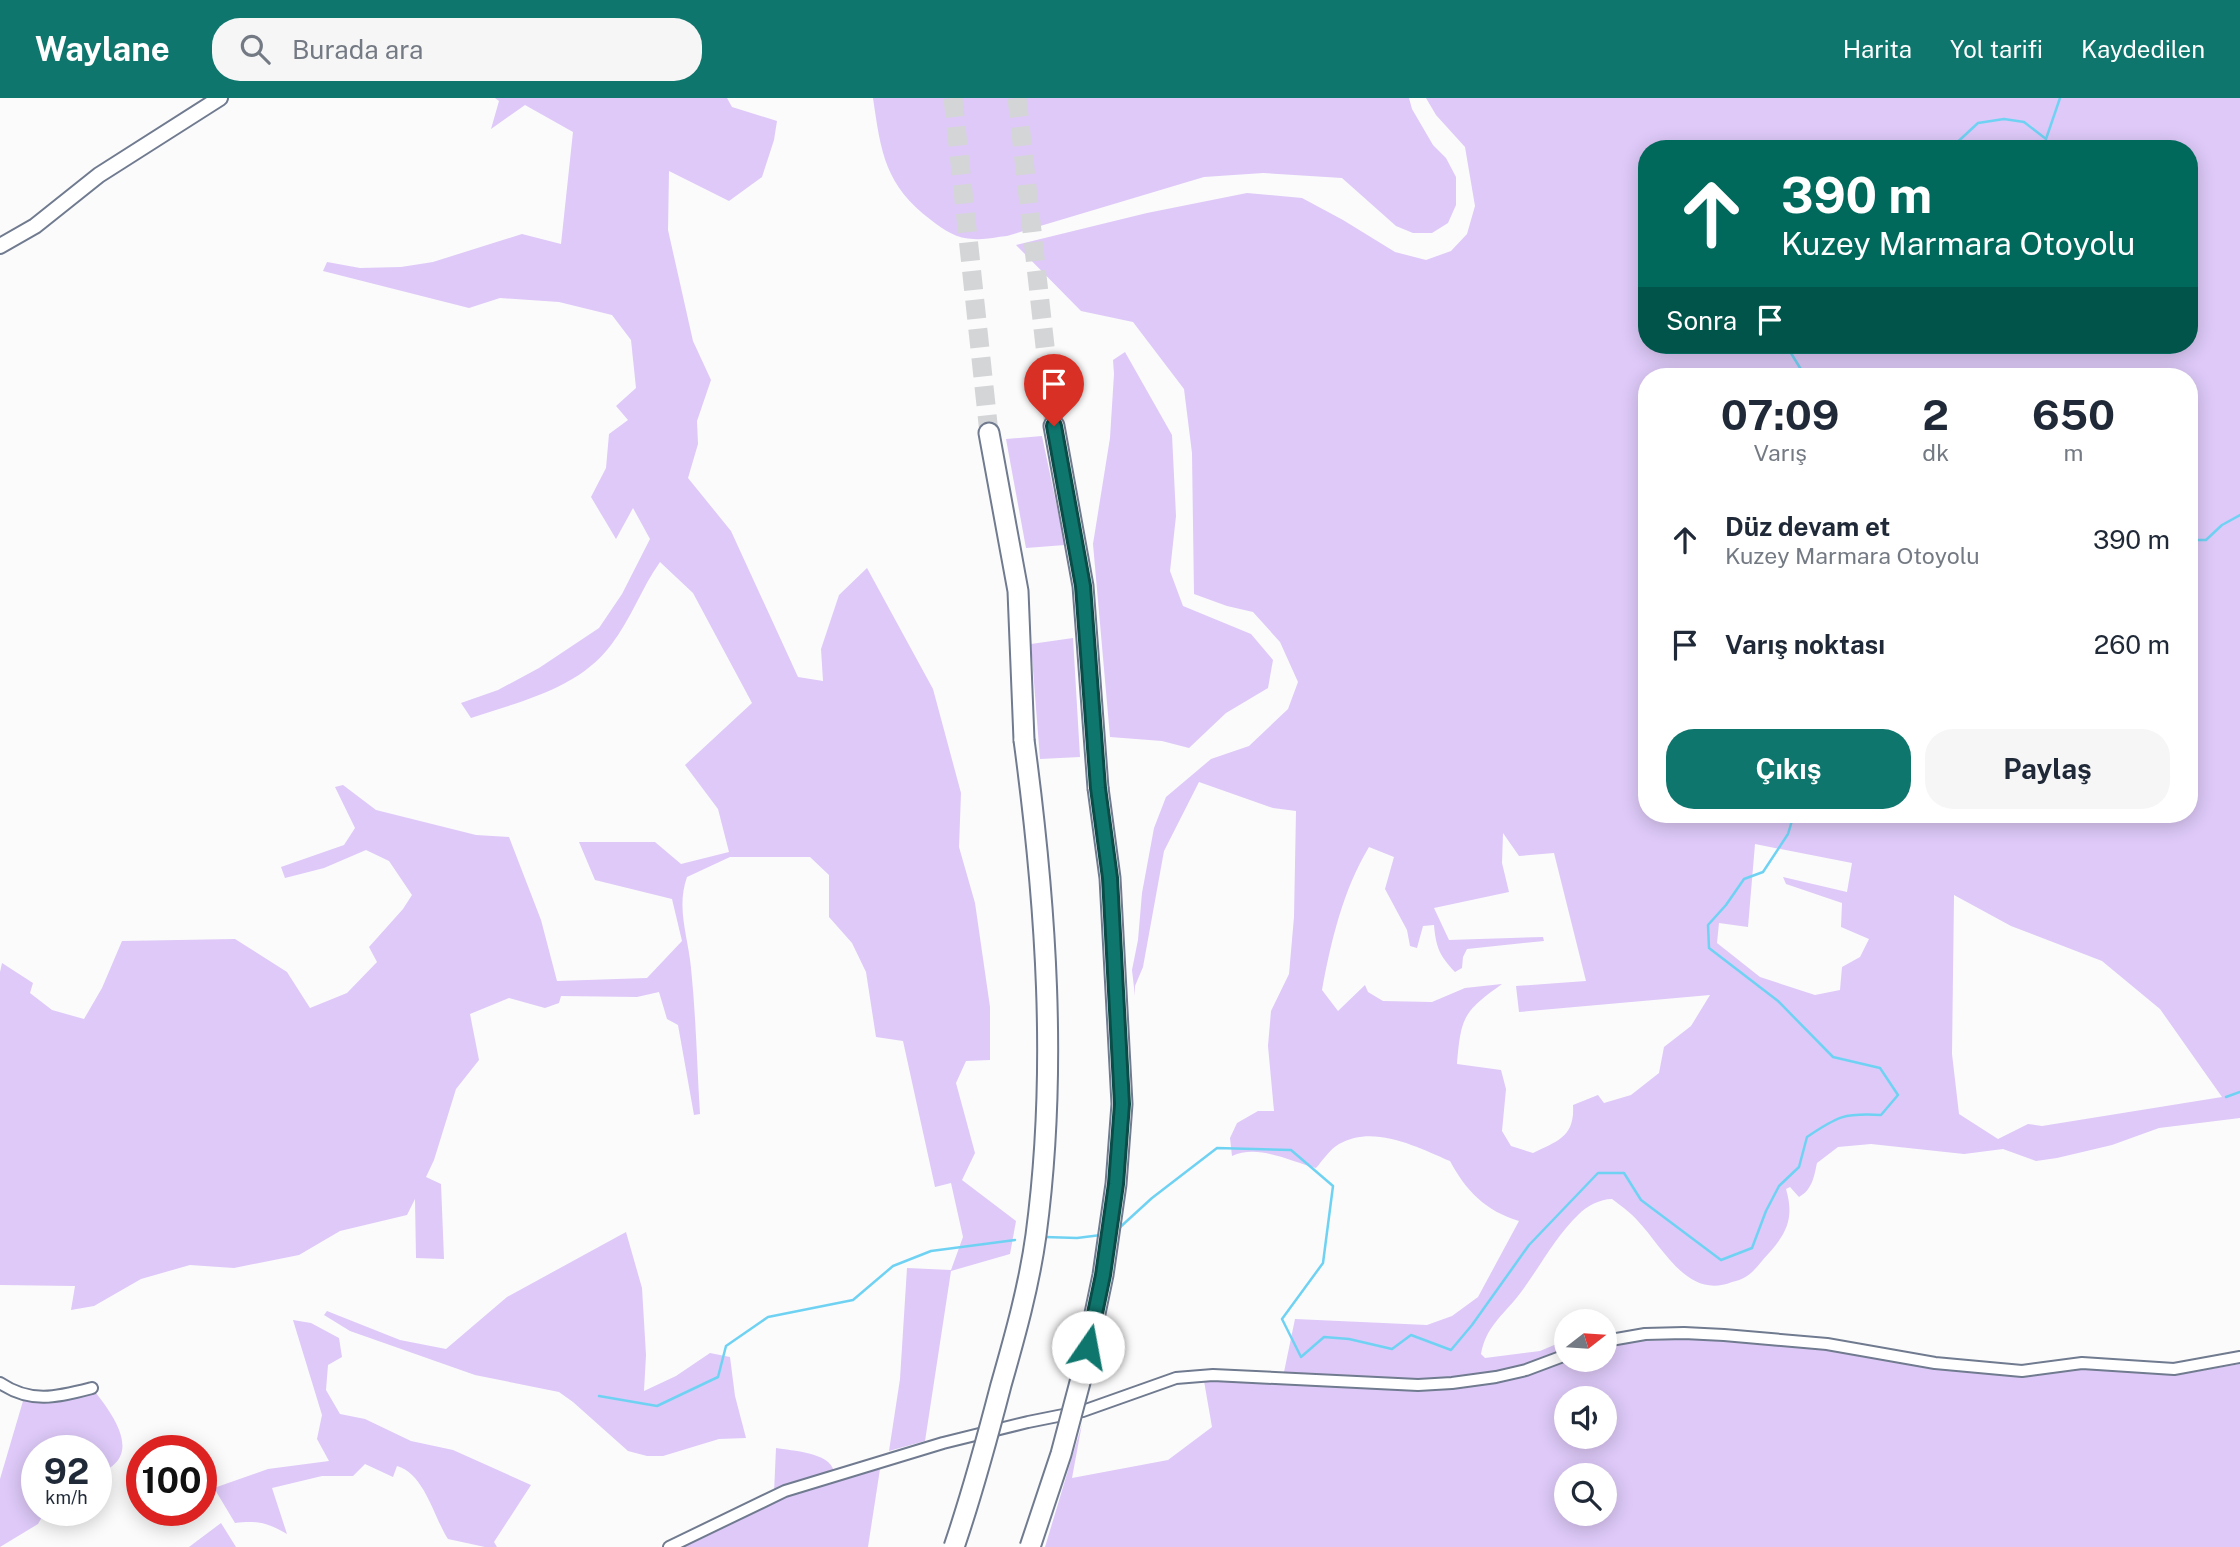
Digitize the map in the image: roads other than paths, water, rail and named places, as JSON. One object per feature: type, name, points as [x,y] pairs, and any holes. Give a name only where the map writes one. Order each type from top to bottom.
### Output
[{"type":"highway","points":[[1030,1547],[1061,1454],[1083,1371],[1103,1275],[1116,1184],[1122,1104],[1110,878],[1098,788],[1083,586],[1054,426]]},
{"type":"highway","points":[[954,1547],[1018,1321],[1036,1237],[1044,1153],[1047,1060],[1043,904],[1024,740],[1018,591],[989,433]]},
{"type":"street","points":[[0,246],[35,226],[99,175],[220,98]]},
{"type":"street","points":[[1617,1339],[1645,1334],[1724,1335],[1827,1344],[1936,1363],[2022,1371],[2082,1363],[2174,1369],[2240,1357]]},
{"type":"street","points":[[669,1547],[785,1492],[943,1443],[1083,1411],[1184,1376],[1262,1376],[1418,1385],[1452,1384],[1496,1377],[1554,1359]]},
{"type":"street","points":[[0,1383],[18,1394],[35,1398],[92,1388]]},
{"type":"waterway","points":[[1960,140],[1978,123],[2004,119],[2024,122],[2046,139],[2060,98]]},
{"type":"waterway","points":[[1792,354],[1800,368]]},
{"type":"waterway","points":[[2198,540],[2206,540],[2222,525],[2240,515]]},
{"type":"waterway","points":[[1117,1230],[1152,1198],[1217,1148],[1291,1150],[1333,1186],[1323,1263],[1282,1319],[1301,1357],[1324,1337],[1349,1339],[1392,1349],[1411,1335],[1451,1350],[1529,1245],[1598,1173],[1624,1173],[1641,1200],[1721,1260],[1752,1248],[1779,1186],[1799,1167],[1807,1137],[1842,1117],[1881,1115],[1898,1095],[1880,1068],[1833,1057],[1778,1001],[1709,948],[1708,925],[1744,879],[1763,872],[1788,834],[1791,823]]},
{"type":"waterway","points":[[2226,1097],[2240,1092]]},
{"type":"waterway","points":[[1045,1237],[1077,1238],[1101,1235]]},
{"type":"waterway","points":[[599,1396],[657,1406],[718,1377],[726,1346],[768,1317],[853,1300],[893,1266],[931,1251],[1015,1240]]},
{"type":"tunnel","points":[[953,98],[989,433]]},
{"type":"tunnel","points":[[1017,98],[1054,426]]}]
